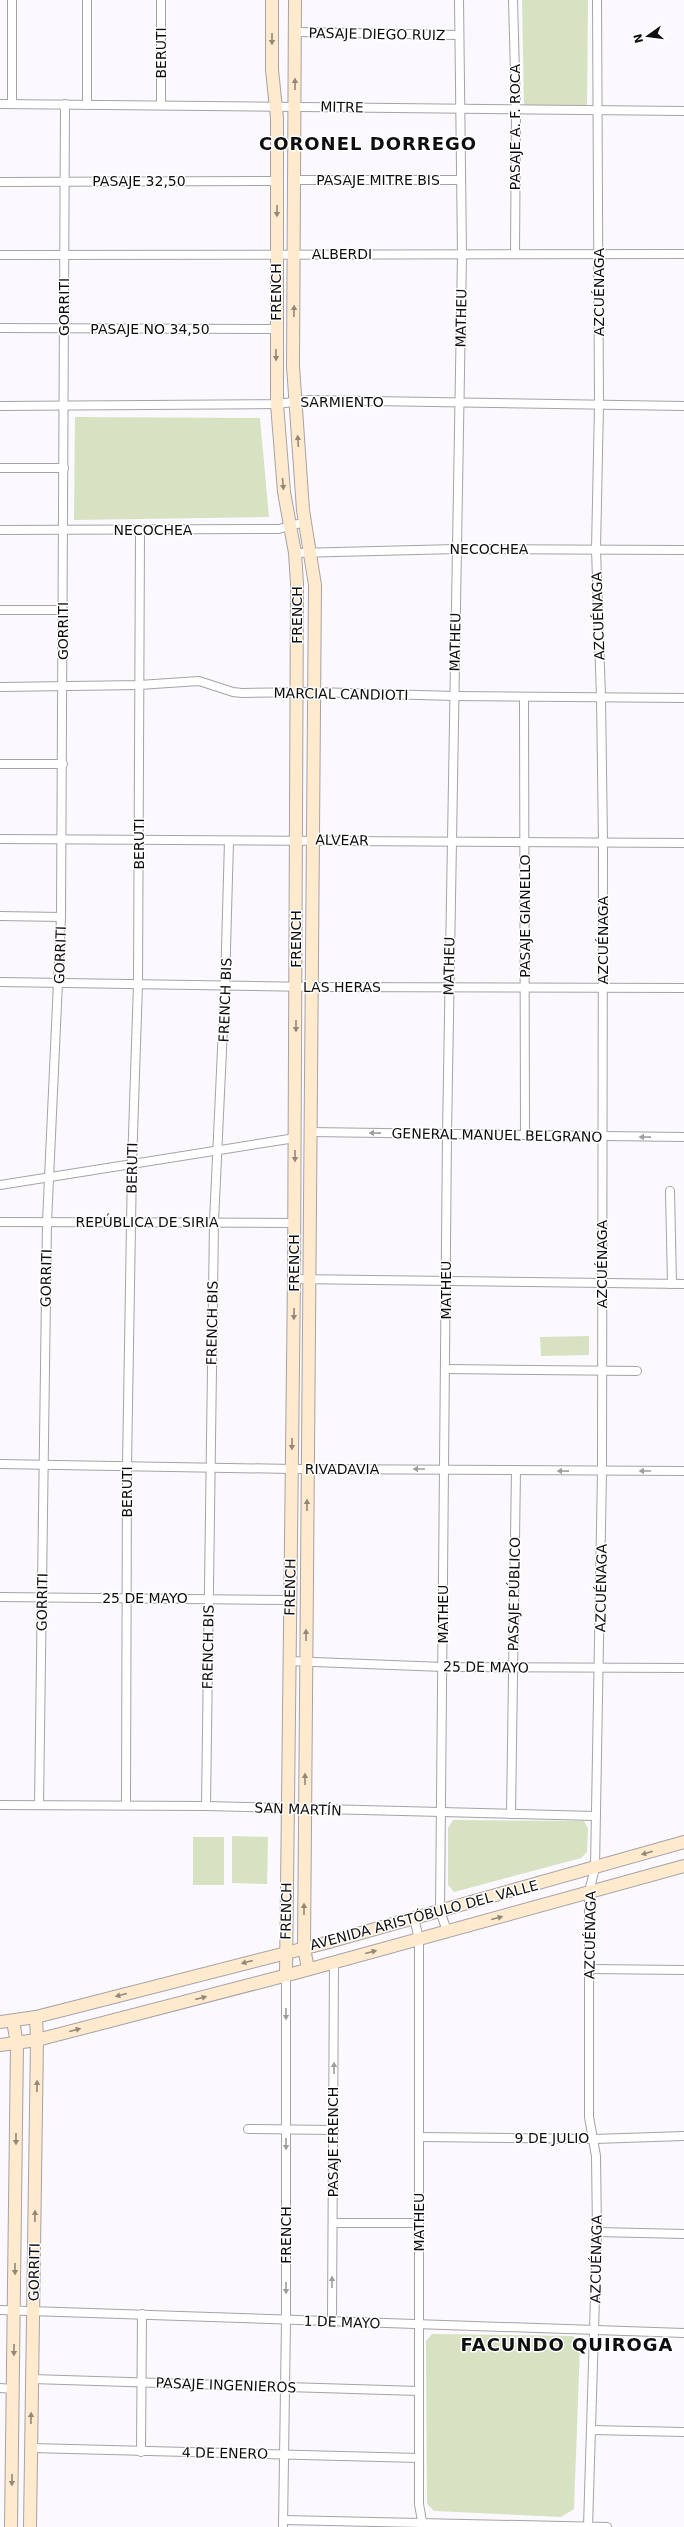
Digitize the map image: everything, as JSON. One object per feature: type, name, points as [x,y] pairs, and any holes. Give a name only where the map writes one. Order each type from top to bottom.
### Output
[{"type":"main road","name":"FRENCH","points":[[272,0],[272,70],[276,105],[277,181],[277,404],[284,492],[295,553],[298,692],[295,1223],[288,1661],[286,1976]]},
{"type":"main road","name":"FRENCH","points":[[295,0],[295,402],[305,522],[312,551],[315,585],[304,1948],[308,1969]]},
{"type":"main road","name":"AVENIDA ARISTÓBULO DEL VALLE","points":[[0,2022],[36,2017],[304,1948],[684,1842]]},
{"type":"main road","name":"AVENIDA ARISTÓBULO DEL VALLE","points":[[0,2046],[37,2040],[286,1976],[684,1866]]},
{"type":"main road","name":"GORRITI","points":[[30,2527],[34,2311],[36,2017]]},
{"type":"main road","name":"GORRITI","points":[[11,2527],[15,2311],[17,2044],[13,2021]]},
{"type":"street","points":[[12,0],[12,104]]},
{"type":"street","points":[[87,0],[87,104]]},
{"type":"street","name":"BERUTI","points":[[161,0],[161,105]]},
{"type":"street","name":"MATHEU","points":[[447,1931],[440,1911],[447,1134],[462,254],[459,0]]},
{"type":"street","name":"PASAJE A. F. ROCA","points":[[514,0],[516,110],[515,254]]},
{"type":"street","name":"AZCUÉNAGA","points":[[588,2527],[596,2232],[594,2139],[589,2118],[589,1892],[595,1868],[595,1816],[600,1668],[602,1471],[603,842],[601,697],[596,549],[599,406],[599,254],[596,110],[597,0]]},
{"type":"street","name":"PASAJE DIEGO RUIZ","points":[[295,32],[459,35]]},
{"type":"street","name":"MITRE","points":[[0,104],[276,105],[516,110],[684,111]]},
{"type":"street","name":"GORRITI","points":[[39,1805],[47,1222],[60,983],[63,764],[65,104]]},
{"type":"street","name":"PASAJE MITRE BIS","points":[[295,180],[461,180]]},
{"type":"street","name":"PASAJE 32,50","points":[[0,182],[277,181]]},
{"type":"street","name":"ALBERDI","points":[[0,255],[684,254]]},
{"type":"street","name":"PASAJE NO 34,50","points":[[0,328],[276,329]]},
{"type":"street","name":"SARMIENTO","points":[[0,406],[277,404],[309,400],[599,406],[684,406]]},
{"type":"street","points":[[0,468],[64,468]]},
{"type":"street","name":"NECOCHEA","points":[[0,530],[279,529],[305,522]]},
{"type":"street","name":"BERUTI","points":[[126,1805],[128,1598],[127,1466],[132,1164],[138,984],[140,841],[140,530]]},
{"type":"street","name":"NECOCHEA","points":[[295,553],[312,551],[457,549],[684,550]]},
{"type":"street","points":[[0,610],[63,610]]},
{"type":"street","name":"MARCIAL CANDIOTI","points":[[0,687],[140,685],[199,681],[233,692],[684,698]]},
{"type":"street","name":"PASAJE GIANELLO","points":[[524,697],[526,988],[524,1135]]},
{"type":"street","points":[[0,764],[63,764]]},
{"type":"street","name":"ALVEAR","points":[[0,839],[684,843]]},
{"type":"street","name":"FRENCH BIS","points":[[206,1806],[214,1222],[226,985],[229,841]]},
{"type":"street","points":[[0,916],[61,917]]},
{"type":"street","name":"LAS HERAS","points":[[0,982],[296,987],[684,988]]},
{"type":"street","name":"GENERAL MANUEL BELGRANO","points":[[310,1132],[684,1138]]},
{"type":"street","points":[[0,1185],[218,1149],[295,1138]]},
{"type":"street","points":[[670,1191],[672,1284]]},
{"type":"street","name":"REPÚBLICA DE SIRIA","points":[[0,1222],[295,1223]]},
{"type":"street","points":[[294,1279],[684,1284]]},
{"type":"street","points":[[446,1369],[637,1371]]},
{"type":"street","name":"RIVADAVIA","points":[[0,1464],[292,1469],[684,1471]]},
{"type":"street","name":"PASAJE PÚBLICO","points":[[511,1814],[516,1470]]},
{"type":"street","name":"25 DE MAYO","points":[[0,1596],[42,1598],[208,1598],[289,1600]]},
{"type":"street","name":"25 DE MAYO","points":[[288,1661],[443,1667],[684,1668]]},
{"type":"street","name":"SAN MARTÍN","points":[[0,1805],[206,1806],[305,1810],[595,1816]]},
{"type":"street","name":"MATHEU","points":[[414,1918],[419,1939],[419,2504],[423,2524]]},
{"type":"street","name":"PASAJE FRENCH","points":[[332,2321],[334,1962]]},
{"type":"street","points":[[590,1969],[684,1970]]},
{"type":"street","name":"FRENCH","points":[[283,2524],[282,2454],[286,2320],[286,1976]]},
{"type":"street","points":[[248,2129],[334,2130]]},
{"type":"street","name":"9 DE JULIO","points":[[419,2137],[594,2139],[684,2136]]},
{"type":"street","points":[[333,2223],[419,2223]]},
{"type":"street","points":[[596,2232],[684,2234]]},
{"type":"street","name":"1 DE MAYO","points":[[0,2310],[684,2333]]},
{"type":"street","points":[[141,2452],[142,2314]]},
{"type":"street","name":"PASAJE INGENIEROS","points":[[32,2379],[419,2391]]},
{"type":"street","points":[[0,2388],[13,2389]]},
{"type":"street","points":[[591,2430],[684,2432]]},
{"type":"street","name":"4 DE ENERO","points":[[31,2448],[419,2458]]},
{"type":"street","points":[[283,2524],[423,2524],[607,2527]]},
{"type":"green space","points":[[522,0],[588,0],[587,106],[524,105]]},
{"type":"green space","points":[[75,417],[260,418],[269,517],[74,520]]},
{"type":"green space","points":[[589,1336],[589,1355],[541,1356],[540,1337]]},
{"type":"green space","points":[[453,1820],[584,1821],[588,1828],[587,1852],[581,1858],[454,1892],[448,1885],[448,1828]]},
{"type":"green space","points":[[232,1836],[268,1837],[267,1884],[232,1883]]},
{"type":"green space","points":[[193,1837],[224,1837],[224,1885],[193,1885]]},
{"type":"green space","points":[[432,2334],[573,2336],[580,2346],[574,2509],[561,2517],[434,2511],[427,2504],[426,2341]]},
{"type":"district","name":"CORONEL DORREGO","points":[[368,143]]},
{"type":"district","name":"FACUNDO QUIROGA","points":[[567,2344]]}]
